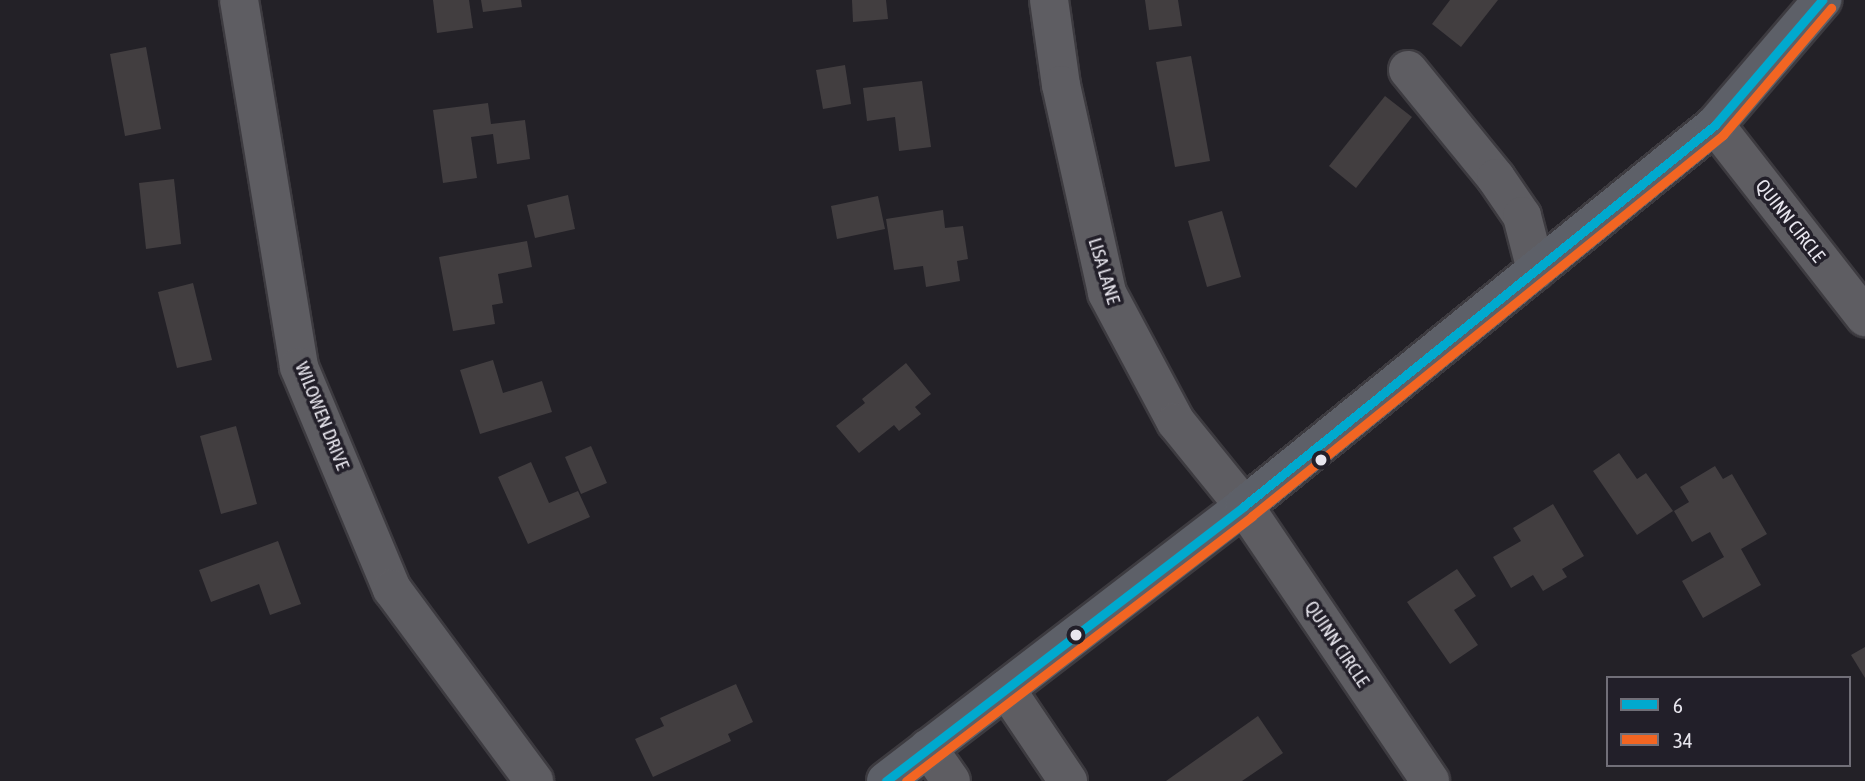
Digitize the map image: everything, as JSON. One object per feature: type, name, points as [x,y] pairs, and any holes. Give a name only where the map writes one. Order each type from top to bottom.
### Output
[{"type":"main road","points":[[886,781],[1244,506],[1715,125],[1822,0]]},
{"type":"street","name":"WILOWEN DRIVE","points":[[239,0],[299,368],[392,589],[534,781]]},
{"type":"street","name":"LISA LANE","points":[[1049,0],[1061,85],[1107,293],[1176,422],[1244,506]]},
{"type":"street","points":[[1408,70],[1496,178],[1522,216],[1536,270]]},
{"type":"street","name":"QUINN CIRCLE","points":[[1715,125],[1865,317]]},
{"type":"street","name":"QUINN CIRCLE","points":[[1244,506],[1430,781]]},
{"type":"street","points":[[1006,689],[1068,781]]},
{"type":"street","points":[[928,748],[951,781]]},
{"type":"building","points":[[433,0],[469,0],[473,28],[437,33]]},
{"type":"building","points":[[481,0],[521,0],[522,7],[483,12]]},
{"type":"building","points":[[852,0],[886,0],[888,19],[853,22]]},
{"type":"building","points":[[1145,0],[1178,0],[1182,26],[1149,30]]},
{"type":"building","points":[[1450,0],[1498,0],[1461,47],[1432,24]]},
{"type":"building","points":[[146,47],[161,129],[125,136],[110,54]]},
{"type":"building","points":[[1191,56],[1210,161],[1175,167],[1156,62]]},
{"type":"building","points":[[845,65],[851,104],[823,109],[816,70]]},
{"type":"building","points":[[922,81],[931,147],[899,151],[895,117],[867,121],[863,88]]},
{"type":"building","points":[[1385,96],[1412,117],[1356,188],[1329,166]]},
{"type":"building","points":[[488,103],[491,124],[525,120],[530,159],[497,164],[493,134],[471,137],[477,178],[443,183],[433,110]]},
{"type":"building","points":[[174,179],[181,244],[146,249],[139,183]]},
{"type":"building","points":[[568,195],[575,229],[535,238],[527,205]]},
{"type":"building","points":[[878,196],[885,229],[837,239],[831,206]]},
{"type":"building","points":[[943,210],[945,228],[963,226],[968,259],[957,261],[960,281],[926,287],[923,266],[894,270],[886,219]]},
{"type":"building","points":[[1222,211],[1241,277],[1207,287],[1188,221]]},
{"type":"building","points":[[527,241],[532,267],[498,274],[503,303],[492,305],[495,324],[453,331],[439,257]]},
{"type":"building","points":[[193,283],[212,360],[177,368],[158,292]]},
{"type":"building","points":[[493,360],[503,393],[542,381],[552,412],[480,434],[460,370]]},
{"type":"building","points":[[906,363],[931,394],[915,407],[921,414],[899,431],[894,425],[859,453],[836,426],[865,403],[862,399]]},
{"type":"building","points":[[236,426],[257,504],[221,514],[200,436]]},
{"type":"building","points":[[591,446],[607,483],[581,494],[565,457]]},
{"type":"building","points":[[1619,453],[1637,479],[1646,473],[1673,511],[1637,535],[1593,471]]},
{"type":"building","points":[[531,462],[549,503],[578,491],[590,517],[528,544],[498,477]]},
{"type":"building","points":[[1715,466],[1723,479],[1732,474],[1767,534],[1741,549],[1761,585],[1703,618],[1682,581],[1724,557],[1710,532],[1692,542],[1674,511],[1689,502],[1680,487]]},
{"type":"building","points":[[1553,504],[1584,556],[1562,569],[1567,577],[1543,591],[1533,575],[1511,588],[1493,557],[1521,541],[1513,528]]},
{"type":"building","points":[[278,541],[301,604],[270,615],[259,584],[211,602],[199,570]]},
{"type":"building","points":[[1457,569],[1476,596],[1454,610],[1478,645],[1450,664],[1407,602]]},
{"type":"building","points":[[1865,647],[1865,678],[1851,655]]},
{"type":"building","points":[[736,684],[753,722],[728,734],[731,741],[653,777],[635,739],[664,726],[660,718]]},
{"type":"building","points":[[1258,716],[1283,753],[1242,781],[1166,781]]},
{"type":"transit line","name":"6","points":[[886,781],[1244,506],[1715,125],[1822,0]]},
{"type":"transit line","name":"34","points":[[906,781],[1252,516],[1723,135],[1831,8]]}]
